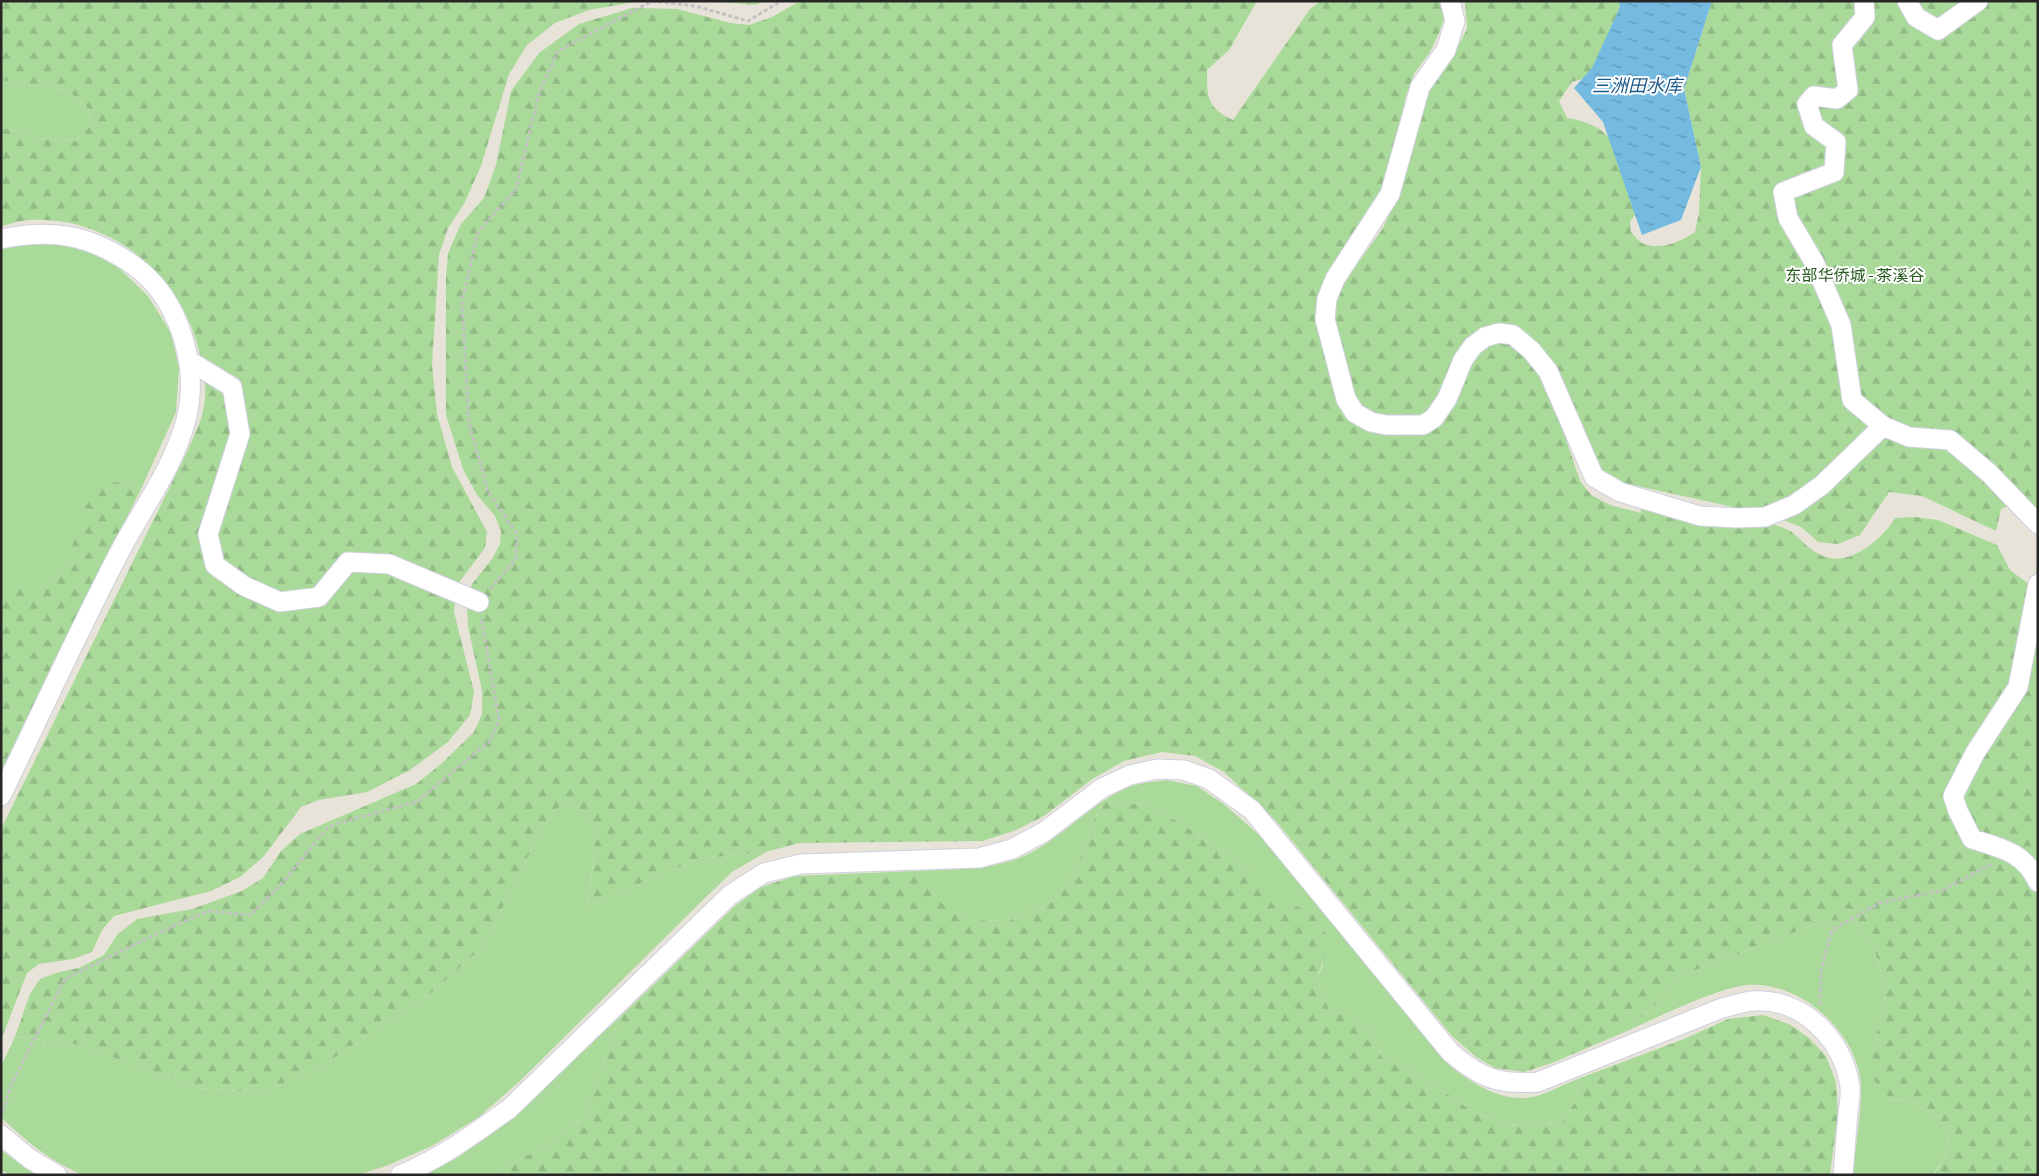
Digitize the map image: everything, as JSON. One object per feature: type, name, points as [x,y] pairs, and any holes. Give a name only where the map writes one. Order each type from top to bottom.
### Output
[{"type":"street","points":[[1450,1],[1455,21],[1446,50],[1420,87],[1390,194],[1334,279],[1328,299],[1325,318],[1346,399],[1356,413],[1371,422],[1386,425],[1422,425],[1434,418],[1447,399],[1463,360],[1473,346],[1485,337],[1499,333],[1513,335],[1531,350],[1548,371],[1594,476],[1620,492],[1700,516],[1737,518],[1765,517],[1794,505],[1822,485],[1883,426]]},
{"type":"street","points":[[1864,1],[1865,17],[1842,45],[1848,90],[1837,99],[1814,96],[1807,104],[1814,126],[1836,142],[1834,172],[1784,192],[1788,218],[1814,262],[1841,325],[1852,400],[1883,426],[1909,437],[1950,440],[1989,474],[2038,524]]},
{"type":"street","points":[[1907,1],[1916,18],[1938,30],[1978,1]]},
{"type":"street","points":[[1,239],[25,234],[59,233],[92,242],[116,253],[138,268],[155,285],[165,299],[181,333],[188,360],[190,392],[186,420],[174,452],[99,592],[1,796]]},
{"type":"street","points":[[188,360],[232,387],[240,434],[208,534],[215,565],[244,586],[280,602],[319,597],[348,562],[389,564],[479,602]]},
{"type":"street","points":[[2038,584],[2018,687],[1975,753],[1953,796],[1972,839],[2008,851],[2031,866],[2038,882]]},
{"type":"street","points":[[400,1175],[430,1161],[509,1109],[730,895],[764,873],[801,864],[979,858],[988,856],[1012,849],[1044,832],[1102,788],[1130,775],[1157,769],[1184,770],[1209,779],[1252,810],[1451,1053],[1472,1070],[1493,1081],[1514,1084],[1538,1082],[1722,1008],[1752,1001],[1778,1004],[1802,1013],[1820,1026],[1834,1044],[1844,1062],[1850,1088],[1843,1175]]},
{"type":"street","points":[[1,1135],[30,1159],[57,1175]]},
{"type":"path","points":[[1,1118],[11,1085],[65,979],[158,932],[208,911],[251,915],[283,882],[329,826],[418,801],[490,742],[499,720],[479,602],[516,559],[517,534],[488,492],[469,423],[462,302],[478,232],[516,189],[539,93],[558,51],[652,1],[695,6],[748,21],[781,1]]},
{"type":"path","points":[[1820,1026],[1820,972],[1832,930],[1880,903],[1943,890],[1993,864],[2008,851]]},
{"type":"green space","points":[[1,1],[656,1],[635,2],[589,10],[555,23],[527,45],[509,74],[481,166],[464,204],[448,228],[439,255],[432,365],[437,414],[452,467],[487,532],[485,548],[457,585],[454,612],[474,692],[470,715],[448,742],[410,770],[367,792],[319,800],[301,807],[264,856],[240,877],[211,891],[114,916],[102,930],[92,952],[73,959],[39,964],[27,973],[1,1040],[1,829],[188,450],[202,416],[205,389],[201,358],[190,324],[177,298],[139,256],[115,240],[89,228],[60,221],[27,220],[1,226],[1,127],[37,138],[76,141],[90,126],[89,109],[67,90],[1,80]]},
{"type":"green space","points":[[711,1],[766,1],[755,5]]},
{"type":"green space","points":[[800,1],[1257,1],[1229,50],[1207,70],[1207,88],[1210,101],[1224,116],[1233,120],[1310,9],[1321,1],[1440,1],[1445,16],[1430,52],[1414,74],[1406,96],[1386,189],[1327,281],[1346,416],[1425,429],[1461,380],[1480,350],[1497,342],[1509,342],[1525,354],[1541,373],[1553,400],[1580,481],[1591,495],[1610,505],[1641,513],[1641,500],[1775,525],[1791,532],[1817,553],[1831,558],[1842,558],[1863,550],[1882,535],[1895,518],[1915,517],[1938,520],[1997,545],[2010,570],[2031,586],[2038,580],[2038,1175],[1931,1175],[1935,1173],[1951,1147],[1940,1118],[1909,1100],[1891,1099],[1872,1078],[1873,1051],[1886,991],[1873,944],[1855,922],[1826,920],[1683,975],[1652,1008],[1620,1034],[1552,1063],[1524,1072],[1495,1068],[1476,1057],[1452,1036],[1275,820],[1224,772],[1195,756],[1162,752],[1124,761],[1091,780],[1044,816],[1014,831],[982,841],[799,843],[766,852],[698,859],[588,906],[596,835],[588,814],[570,802],[554,810],[536,840],[484,946],[430,994],[317,1069],[261,1093],[199,1088],[75,1044],[15,1037],[30,994],[40,979],[59,972],[79,968],[104,955],[117,935],[137,919],[192,909],[242,891],[263,878],[281,851],[300,834],[416,784],[441,764],[474,732],[482,714],[482,691],[468,626],[467,603],[472,584],[492,559],[500,544],[501,531],[495,516],[477,495],[463,469],[446,415],[446,276],[448,253],[461,224],[484,198],[496,165],[511,91],[539,53],[579,24],[632,8],[678,9],[730,23],[749,25],[772,17]]},
{"type":"green space","name":"东部华侨城 - 茶溪谷","points":[[1465,1],[1631,1],[1593,76],[1572,82],[1559,101],[1567,118],[1586,122],[1600,130],[1610,139],[1624,164],[1638,212],[1630,221],[1631,232],[1642,243],[1663,246],[1683,239],[1695,232],[1699,213],[1701,167],[1684,89],[1712,1],[2038,1],[2038,512],[2022,500],[2001,509],[1996,531],[1922,496],[1889,492],[1860,535],[1838,544],[1818,542],[1801,527],[1774,516],[1619,482],[1595,470],[1568,390],[1546,356],[1504,325],[1482,327],[1464,343],[1431,410],[1416,419],[1383,420],[1354,404],[1331,314],[1338,291],[1383,228],[1394,204],[1427,88],[1437,69],[1457,48],[1467,29]]},
{"type":"green space","points":[[1,80],[67,90],[89,109],[90,126],[76,141],[37,138],[1,127]]},
{"type":"green space","points":[[23,244],[60,245],[91,252],[120,269],[148,296],[171,333],[179,368],[176,412],[142,487],[111,481],[77,532],[67,565],[43,586],[5,593],[1,592],[1,249]]},
{"type":"green space","points":[[111,481],[142,487],[1,771],[1,592],[43,586],[67,565],[86,497]]},
{"type":"green space","points":[[1166,780],[1197,786],[1225,805],[1259,835],[1450,1066],[1492,1092],[1516,1098],[1540,1095],[1580,1078],[1577,1099],[1562,1121],[1518,1126],[1477,1114],[1413,1071],[1381,1057],[1371,1030],[1348,1015],[1329,1009],[1317,980],[1323,963],[1295,905],[1279,901],[1249,869],[1177,821],[1146,805],[1103,801],[1132,786],[1145,783]]},
{"type":"green space","points":[[1102,801],[1146,805],[1177,821],[1249,869],[1279,900],[1295,905],[1316,917],[1329,940],[1317,980],[1329,1009],[1348,1015],[1371,1030],[1381,1057],[1413,1071],[1477,1114],[1518,1126],[1562,1121],[1577,1099],[1580,1078],[1684,1039],[1728,1019],[1763,1015],[1789,1024],[1809,1038],[1826,1056],[1836,1082],[1838,1114],[1830,1175],[488,1175],[544,1147],[586,1116],[620,1017],[735,906],[761,887],[795,876],[915,871],[946,908],[970,920],[1008,921],[1055,900],[1076,869]]},
{"type":"green space","points":[[570,802],[588,814],[596,835],[588,906],[698,859],[766,852],[732,872],[521,1080],[479,1117],[432,1146],[386,1166],[357,1175],[84,1175],[50,1158],[1,1117],[1,1066],[15,1037],[75,1044],[199,1088],[261,1093],[317,1069],[430,994],[484,946],[536,840],[554,810]]},
{"type":"green space","points":[[1102,802],[1076,869],[1055,900],[1008,921],[970,920],[945,908],[915,871],[984,867],[1011,861],[1052,840]]},
{"type":"green space","points":[[1826,920],[1855,922],[1873,944],[1886,991],[1873,1051],[1891,1099],[1909,1100],[1940,1118],[1951,1147],[1931,1175],[1853,1175],[1861,1095],[1857,1065],[1849,1046],[1837,1029],[1806,1001],[1787,991],[1768,986],[1748,985],[1734,987],[1702,998],[1620,1034],[1652,1008],[1683,975]]},
{"type":"green space","points":[[620,1017],[586,1116],[544,1147],[488,1175],[425,1175],[460,1156],[506,1123]]},
{"type":"green space","points":[[1,1150],[35,1175],[11,1175],[1,1170]]},
{"type":"water","name":"三洲田水库","points":[[1619,1],[1712,1],[1684,89],[1701,167],[1681,220],[1642,235],[1603,122],[1574,88],[1592,68],[1620,7]]}]
